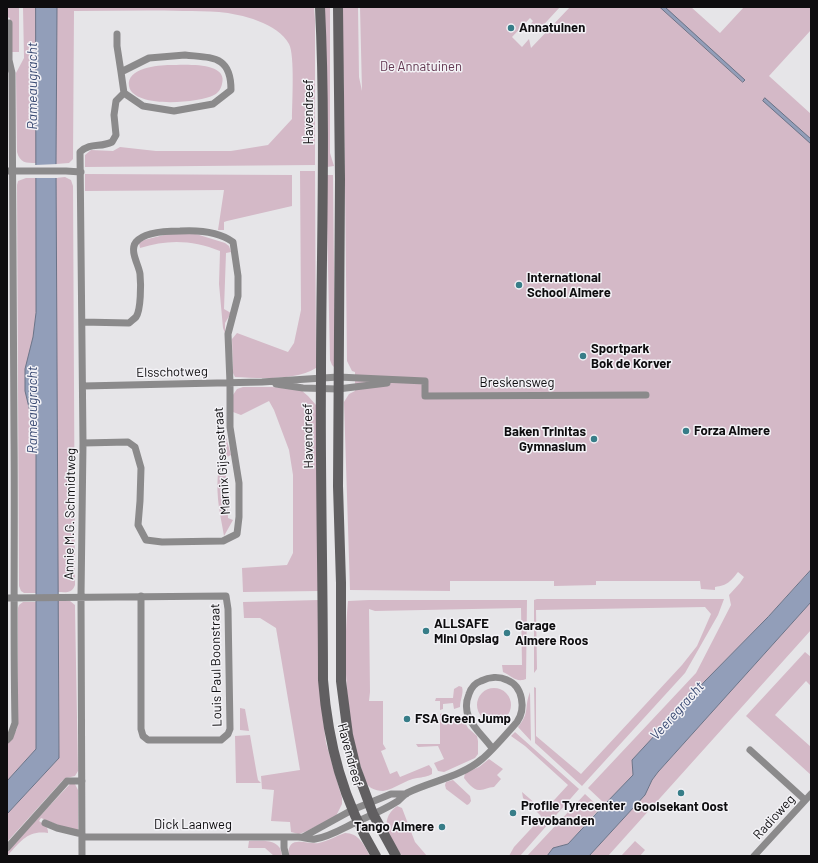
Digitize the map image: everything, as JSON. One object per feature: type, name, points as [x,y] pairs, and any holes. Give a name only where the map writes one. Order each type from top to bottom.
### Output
[{"type":"main road","name":"Havendreef","points":[[320,7],[322,40],[321,389],[323,680],[328,727],[333,751],[352,810],[376,856]]},
{"type":"main road","name":"Havendreef","points":[[338,8],[340,179],[338,486],[342,700],[351,750],[368,803],[396,856]]},
{"type":"street","points":[[7,740],[10,737],[15,723],[10,598],[11,506],[9,171],[12,73],[8,60],[9,23]]},
{"type":"street","points":[[117,34],[117,46],[124,93],[143,106],[174,111],[213,104],[231,90],[231,78],[226,66],[215,58],[185,55],[149,58],[121,72]]},
{"type":"street","name":"Annie M.G. Schmidtweg","points":[[82,856],[81,596],[83,443],[80,152],[84,148],[92,145],[109,144],[112,142],[116,135],[114,115],[116,101],[124,93]]},
{"type":"street","points":[[9,171],[81,172]]},
{"type":"street","points":[[82,322],[129,323],[137,316],[141,294],[140,274],[133,249],[136,242],[143,237],[163,231],[196,230],[225,236],[233,242],[238,276],[238,296],[228,334],[230,383]]},
{"type":"street","name":"Elsschotweg","points":[[82,386],[262,382],[338,377]]},
{"type":"street","name":"Breskensweg","points":[[338,377],[425,381],[425,396],[646,395]]},
{"type":"street","name":"Breskensweg","points":[[321,389],[338,389],[402,381]]},
{"type":"street","name":"Elsschotweg","points":[[262,382],[321,389]]},
{"type":"street","name":"Marnix Gijsenstraat","points":[[83,443],[128,442],[135,447],[141,468],[138,525],[146,540],[162,542],[223,541],[238,534],[239,517],[239,483],[230,427],[230,383]]},
{"type":"street","name":"Louis Paul Boonstraat","points":[[10,598],[81,596],[141,596],[226,596],[228,609],[230,729],[228,734],[221,740],[148,740],[143,736],[141,729],[141,596]]},
{"type":"street","points":[[406,794],[452,776],[471,766],[481,759],[492,748],[517,721],[521,714],[522,707],[519,691],[507,680],[494,677],[478,682],[472,687],[466,705],[468,718],[492,748]]},
{"type":"street","points":[[750,750],[805,800]]},
{"type":"street","points":[[7,848],[67,781],[82,781]]},
{"type":"street","name":"Dick Laanweg","points":[[303,837],[352,810],[368,803],[391,794],[406,794]]},
{"type":"street","name":"Dick Laanweg","points":[[46,823],[57,828],[82,835],[303,837],[310,839],[318,838],[358,822],[406,794]]},
{"type":"street","name":"Radioweg","points":[[754,856],[811,794]]},
{"type":"street","points":[[284,837],[286,856]]},
{"type":"green space","points":[[7,7],[19,7],[19,52],[12,52],[10,18],[7,17]]},
{"type":"green space","points":[[23,7],[36,7],[36,163],[24,162],[18,156],[17,152],[16,73],[24,58]]},
{"type":"green space","points":[[57,7],[314,7],[315,165],[85,167],[85,155],[91,150],[113,151],[120,147],[156,151],[231,151],[268,145],[292,119],[292,58],[289,44],[284,37],[277,30],[268,25],[248,17],[206,11],[74,11],[73,159],[69,163],[56,164]]},
{"type":"green space","points":[[324,7],[330,7],[330,153],[334,166],[327,167]]},
{"type":"green space","name":"Sportpark Bok de Korver","points":[[341,7],[358,7],[359,77],[362,91],[360,7],[560,7],[537,32],[531,33],[528,30],[528,27],[533,21],[530,18],[512,37],[522,47],[529,39],[531,48],[570,7],[691,7],[720,33],[744,7],[811,7],[811,30],[769,76],[811,114],[811,570],[632,760],[633,775],[605,804],[588,788],[696,673],[731,605],[729,595],[744,577],[738,572],[728,582],[715,587],[715,590],[701,589],[700,581],[596,581],[596,585],[554,586],[554,581],[450,581],[450,591],[350,590],[344,402],[349,394],[355,391],[355,372],[352,371],[347,361],[344,97]]},
{"type":"green space","points":[[170,65],[203,66],[219,71],[222,77],[221,88],[215,94],[206,98],[182,102],[154,101],[142,98],[133,93],[129,86],[129,80],[137,71],[151,67]]},
{"type":"green space","points":[[300,171],[315,171],[316,368],[308,372],[288,377],[235,377],[233,373],[232,339],[237,333],[288,352],[294,343],[301,310]]},
{"type":"green space","points":[[85,174],[292,175],[292,206],[227,221],[224,222],[224,230],[218,230],[224,190],[85,191]]},
{"type":"green space","points":[[326,175],[333,175],[335,368],[330,360]]},
{"type":"green space","points":[[65,177],[71,180],[73,186],[75,585],[72,590],[68,592],[58,592],[56,178]]},
{"type":"green space","points":[[26,178],[36,178],[36,313],[33,337],[25,369],[25,391],[34,428],[36,451],[36,593],[24,593],[21,591],[19,586],[17,185],[18,181]]},
{"type":"green space","points":[[168,234],[196,234],[225,243],[229,246],[231,252],[226,253],[224,309],[231,313],[225,323],[225,333],[223,328],[219,284],[220,251],[210,247],[180,242],[161,243],[140,248],[139,243],[144,240]]},
{"type":"green space","points":[[243,387],[272,387],[301,390],[316,405],[319,591],[243,592],[242,568],[287,565],[293,553],[293,475],[289,450],[274,410],[269,401],[241,415],[233,412],[233,395],[237,389]]},
{"type":"green space","points":[[224,430],[231,455],[225,458],[228,518],[233,520],[224,536],[219,508],[218,482]]},
{"type":"green space","points":[[724,599],[718,615],[685,673],[582,786],[535,743],[534,687],[536,688],[536,736],[581,774],[682,665],[697,646],[711,614],[705,607],[536,610],[537,669],[534,673],[534,600]]},
{"type":"green space","points":[[319,600],[322,711],[326,743],[342,798],[342,804],[336,816],[299,834],[291,832],[290,822],[271,821],[274,790],[262,789],[261,776],[300,770],[276,628],[260,618],[244,618],[243,602]]},
{"type":"green space","points":[[527,600],[526,679],[523,680],[517,680],[503,672],[502,665],[522,665],[521,608],[375,611],[369,609],[369,701],[383,701],[383,744],[386,749],[381,751],[390,774],[397,771],[400,777],[429,765],[432,769],[432,774],[430,775],[404,782],[383,791],[371,788],[365,780],[356,751],[347,687],[346,621],[348,601]]},
{"type":"green space","points":[[58,601],[70,601],[75,605],[78,771],[75,776],[66,778],[62,781],[7,842],[7,814],[59,758]]},
{"type":"green space","points":[[23,602],[36,602],[36,749],[7,781],[7,745],[17,729],[18,722],[18,608]]},
{"type":"green space","points":[[811,602],[811,630],[608,856],[589,856],[645,795],[652,780],[658,772]]},
{"type":"green space","points":[[805,652],[811,657],[811,686],[806,681],[775,715],[811,747],[811,775],[746,716]]},
{"type":"green space","points":[[459,686],[462,687],[460,707],[454,709],[453,703],[443,704],[443,709],[440,710],[440,701],[435,701],[436,698],[453,698],[454,689]]},
{"type":"green space","points":[[491,688],[497,688],[501,689],[508,695],[511,705],[510,712],[504,719],[497,722],[491,722],[487,721],[480,715],[477,708],[477,702],[478,698],[484,691]]},
{"type":"green space","points":[[530,692],[531,741],[518,727],[524,718]]},
{"type":"green space","points":[[240,708],[245,709],[249,731],[240,730]]},
{"type":"green space","points":[[443,713],[444,720],[454,720],[454,716],[462,717],[468,728],[477,736],[478,741],[478,754],[475,758],[444,772],[438,771],[434,763],[444,759],[438,746],[418,747],[416,744],[440,744],[440,714]]},
{"type":"green space","points":[[515,732],[579,789],[520,856],[509,856],[514,847],[540,819],[541,816],[523,798],[522,792],[544,811],[568,785],[525,746],[511,736]]},
{"type":"green space","points":[[250,735],[258,780],[261,783],[236,783],[235,736]]},
{"type":"green space","points":[[489,759],[503,769],[497,775],[501,779],[494,787],[482,790],[475,789],[464,778],[465,773],[479,767]]},
{"type":"green space","points":[[453,780],[470,796],[471,801],[469,804],[467,805],[446,789],[446,782]]},
{"type":"green space","points":[[70,784],[75,784],[78,790],[78,831],[68,829],[41,818],[39,821],[47,827],[48,833],[35,833],[30,835],[21,841],[8,855],[7,851]]},
{"type":"green space","points":[[585,794],[600,808],[568,844],[553,848],[547,856],[527,856]]},
{"type":"green space","points":[[397,806],[402,808],[415,842],[427,856],[402,856],[390,837],[387,824],[388,818]]},
{"type":"green space","points":[[345,833],[357,837],[370,856],[289,856],[288,851],[295,842],[319,843]]},
{"type":"green space","points":[[249,841],[265,841],[275,843],[281,850],[282,856],[274,856],[265,848],[248,848]]},
{"type":"green space","points":[[635,841],[645,850],[640,856],[621,856]]},
{"type":"water","name":"Rameaugracht","points":[[36,7],[57,7],[56,164],[59,758],[7,814],[7,781],[36,749],[36,451],[34,428],[25,391],[25,369],[33,337],[36,313]]},
{"type":"water","points":[[660,7],[665,7],[745,80],[743,82]]},
{"type":"water","points":[[765,98],[811,139],[811,144],[763,101]]},
{"type":"water","points":[[811,570],[811,602],[658,772],[652,780],[645,795],[589,856],[547,856],[553,848],[568,844],[633,775],[632,760]]},
{"type":"pier","points":[[58,164],[58,178],[35,178],[35,165]]},
{"type":"place","name":"Annatuinen","points":[[511,28]]},
{"type":"place","name":"International School Almere","points":[[519,285]]},
{"type":"place","name":"Sportpark Bok de Korver","points":[[583,356]]},
{"type":"place","name":"Forza Almere","points":[[686,431]]},
{"type":"place","name":"Baken Trinitas Gymnasium","points":[[594,439]]},
{"type":"place","name":"ALLSAFE Mini Opslag","points":[[426,631]]},
{"type":"place","name":"Garage Almere Roos","points":[[507,633]]},
{"type":"place","name":"FSA Green Jump","points":[[407,719]]},
{"type":"place","name":"Gooisekant Oost","points":[[681,793]]},
{"type":"place","name":"Profile Tyrecenter Flevobanden","points":[[513,813]]},
{"type":"place","name":"Tango Almere","points":[[442,827]]},
{"type":"park label","name":"De Annatuinen","points":[[421,67]]},
{"type":"water label","name":"Veeregracht","points":[[677,711]]}]
